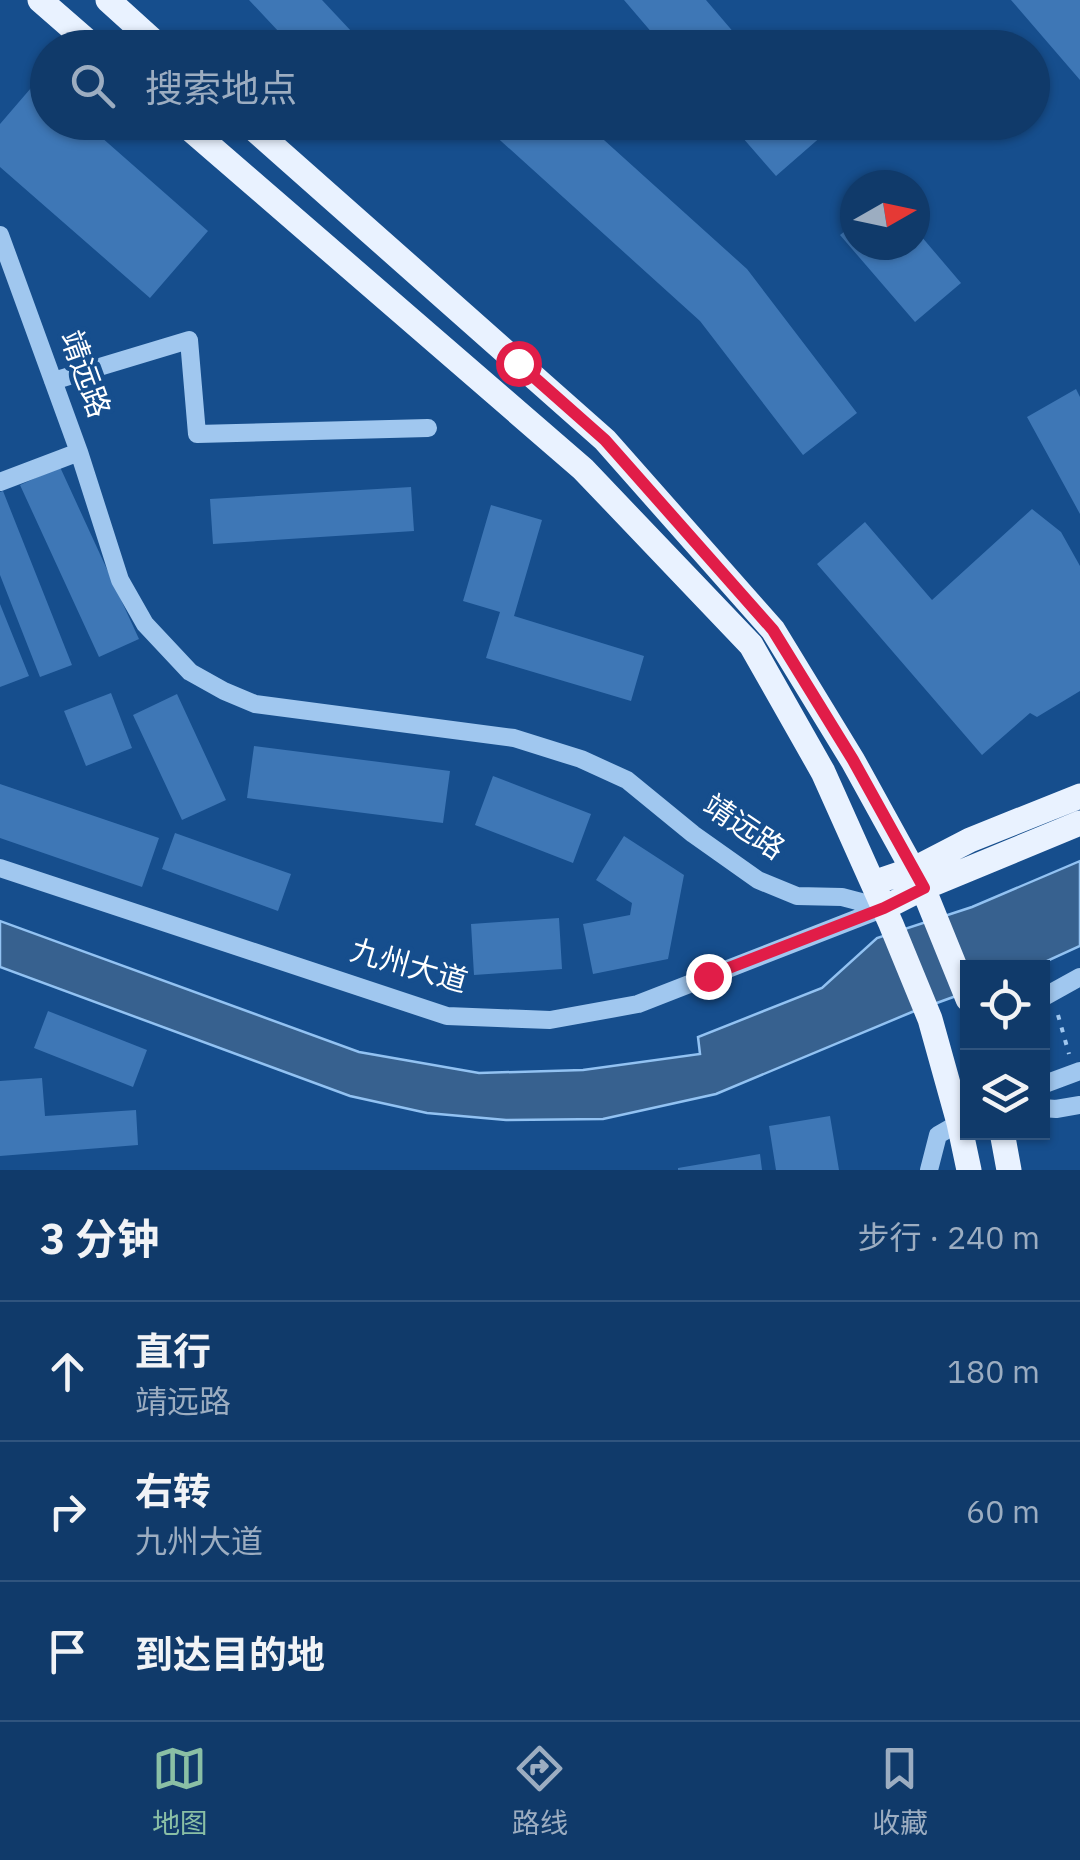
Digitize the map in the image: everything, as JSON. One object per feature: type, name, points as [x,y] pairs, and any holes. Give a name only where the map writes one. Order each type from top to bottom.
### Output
[{"type":"main road","points":[[40,0],[74,30]]},
{"type":"main road","points":[[108,0],[141,30]]},
{"type":"main road","points":[[203,140],[584,470],[751,645],[823,772],[888,916],[930,1019],[960,1123]]},
{"type":"main road","points":[[266,140],[618,455],[773,630],[853,760],[922,888],[960,981]]},
{"type":"main road","points":[[922,888],[970,840],[1080,796]]},
{"type":"main road","name":"九州大道","points":[[888,916],[922,888],[1080,824]]},
{"type":"main road","points":[[873,883],[922,888]]},
{"type":"main road","points":[[963,1140],[969,1170]]},
{"type":"main road","points":[[1003,1140],[1009,1170]]},
{"type":"street","name":"靖远路","points":[[0,234],[79,452],[120,580],[145,624],[190,672],[255,704],[514,738],[581,759],[626,780],[758,880],[797,896],[842,897],[888,916]]},
{"type":"street","points":[[53,381],[189,340],[197,434],[428,428]]},
{"type":"street","points":[[0,482],[79,452]]},
{"type":"street","name":"九州大道","points":[[0,868],[448,1016],[550,1020],[638,1004],[888,916]]},
{"type":"street","points":[[1050,993],[1080,977]]},
{"type":"street","points":[[1050,1082],[1077,1072]]},
{"type":"street","points":[[1050,1109],[1080,1105]]},
{"type":"street","points":[[930,1170],[938,1135],[960,1123]]},
{"type":"path","points":[[1050,1003],[1077,1072]]},
{"type":"water","points":[[1080,861],[1080,946],[1049,960],[960,960],[960,995],[716,1094],[603,1119],[506,1120],[427,1113],[350,1096],[0,967],[0,921],[359,1052],[479,1073],[583,1070],[700,1054],[698,1037],[822,988],[877,938],[972,907]]},
{"type":"building","points":[[249,0],[322,0],[350,30],[277,30]]},
{"type":"building","points":[[624,0],[706,0],[732,30],[650,30]]},
{"type":"building","points":[[1011,0],[1080,0],[1080,80],[1050,45],[1050,30],[1037,30]]},
{"type":"building","points":[[30,89],[30,140],[104,140],[208,231],[150,298],[0,167],[0,124]]},
{"type":"building","points":[[500,140],[604,140],[747,269],[857,413],[803,455],[700,321]]},
{"type":"building","points":[[745,140],[817,140],[776,176]]},
{"type":"building","points":[[930,247],[961,283],[915,322],[862,260],[930,260]]},
{"type":"building","points":[[1076,389],[1080,397],[1080,514],[1027,417]]},
{"type":"building","points":[[60,467],[139,639],[99,657],[20,485]]},
{"type":"building","points":[[411,487],[414,531],[213,544],[210,499]]},
{"type":"building","points":[[3,491],[72,665],[40,677],[0,575]]},
{"type":"building","points":[[491,505],[542,520],[514,616],[644,656],[631,701],[486,658],[500,612],[463,601]]},
{"type":"building","points":[[1032,509],[1061,532],[1080,566],[1080,691],[1037,717],[1030,713],[982,755],[817,564],[865,522],[932,600]]},
{"type":"building","points":[[0,604],[29,676],[0,687]]},
{"type":"building","points":[[111,693],[132,748],[86,766],[64,711]]},
{"type":"building","points":[[177,694],[226,800],[182,820],[133,715]]},
{"type":"building","points":[[254,746],[450,771],[443,823],[247,798]]},
{"type":"building","points":[[493,776],[591,814],[573,863],[475,825]]},
{"type":"building","points":[[0,784],[159,838],[142,887],[0,838]]},
{"type":"building","points":[[175,833],[291,874],[278,911],[162,869]]},
{"type":"building","points":[[624,836],[684,875],[668,959],[593,974],[583,924],[630,915],[632,903],[596,880]]},
{"type":"building","points":[[559,918],[562,969],[474,975],[471,924]]},
{"type":"building","points":[[48,1011],[147,1050],[133,1087],[34,1048]]},
{"type":"building","points":[[42,1078],[45,1116],[136,1110],[138,1145],[0,1156],[0,1081]]},
{"type":"building","points":[[830,1116],[839,1170],[776,1170],[769,1126]]},
{"type":"building","points":[[760,1154],[762,1170],[678,1170],[678,1168]]},
{"type":"route","points":[[518,363],[605,440],[773,630],[853,760],[924,888],[884,908],[708,976]]}]
